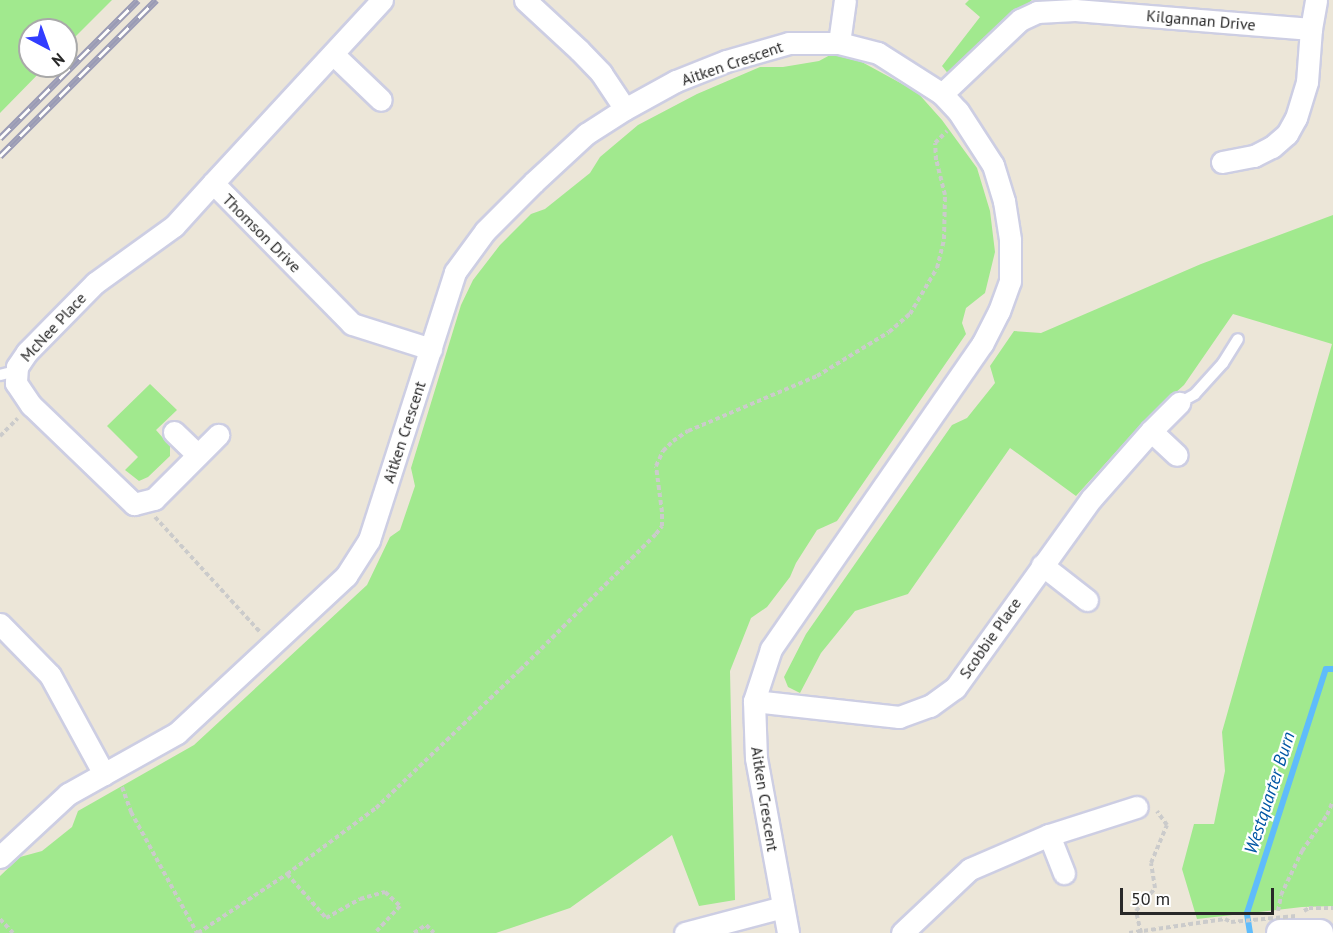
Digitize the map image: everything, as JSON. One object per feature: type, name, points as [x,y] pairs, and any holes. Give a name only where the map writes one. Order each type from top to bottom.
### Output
[{"type":"street","name":"Thomson Drive","points":[[382,0],[213,183],[352,324],[430,349]]},
{"type":"street","points":[[525,0],[586,57],[625,109]]},
{"type":"street","points":[[839,43],[845,0]]},
{"type":"street","points":[[1222,162],[1254,156],[1272,147],[1287,134],[1296,118],[1307,82],[1311,29],[1316,0]]},
{"type":"street","name":"Kilgannan Drive","points":[[942,94],[1020,20],[1037,12],[1075,10],[1311,29]]},
{"type":"street","name":"Aitken Crescent","points":[[0,857],[68,794],[177,733],[346,576],[369,540],[455,272],[485,231],[586,134],[676,81],[726,61],[789,43],[839,43],[878,53],[942,94],[958,111],[993,165],[1004,201],[1010,240],[1010,281],[999,311],[982,344],[771,649],[754,701],[756,758],[788,933]]},
{"type":"street","points":[[333,54],[381,100]]},
{"type":"street","name":"McNee Place","points":[[146,503],[134,504],[125,499],[31,405],[8,373],[95,283],[174,226],[213,183]]},
{"type":"street","name":"Scobbie Place","points":[[754,701],[899,717],[930,706],[955,688],[1091,499],[1151,430],[1179,403]]},
{"type":"street","points":[[1151,430],[1177,455]]},
{"type":"street","points":[[174,432],[198,455]]},
{"type":"street","points":[[146,503],[154,499],[218,435]]},
{"type":"street","points":[[1042,565],[1088,600]]},
{"type":"street","points":[[0,624],[50,675],[111,771]]},
{"type":"street","points":[[902,933],[970,869],[1049,835],[1137,807]]},
{"type":"street","points":[[1049,835],[1064,873]]},
{"type":"street","points":[[685,933],[783,907]]},
{"type":"lane","name":"Scobbie Place","points":[[1179,403],[1195,394],[1223,363],[1238,339]]},
{"type":"path","points":[[111,771],[198,933],[287,874],[376,808],[520,670],[656,534],[662,526],[662,512],[656,466],[663,451],[673,441],[688,430],[817,376],[889,332],[910,314],[937,268],[944,239],[945,195],[936,160],[935,143],[953,124],[958,111]]},
{"type":"path","points":[[146,503],[153,515],[272,645]]},
{"type":"path","points":[[1129,933],[1225,919],[1231,922],[1294,927],[1281,895],[1302,851],[1327,815],[1333,801]]},
{"type":"path","points":[[1137,807],[1160,812],[1167,825],[1151,863],[1155,888],[1136,911],[1141,931]]},
{"type":"path","points":[[287,874],[326,918],[360,899],[385,892],[400,906],[375,933]]},
{"type":"path","points":[[0,919],[13,933]]},
{"type":"path","points":[[414,933],[426,924],[434,933]]},
{"type":"green space","points":[[0,0],[112,0],[78,34],[78,18],[18,18],[18,78],[34,78],[0,113]]},
{"type":"green space","points":[[969,0],[1032,0],[988,37],[950,76],[942,66],[980,17],[965,4]]},
{"type":"green space","points":[[832,54],[860,61],[917,92],[942,120],[977,168],[990,211],[995,252],[985,293],[966,308],[962,323],[966,334],[837,521],[817,530],[790,577],[767,607],[751,618],[730,671],[735,900],[699,906],[672,835],[570,908],[496,933],[0,933],[0,876],[20,857],[42,851],[72,827],[78,811],[194,745],[367,585],[390,537],[400,530],[415,486],[411,468],[461,305],[473,280],[500,245],[531,214],[545,209],[590,173],[600,157],[638,125],[697,94],[760,67],[783,67],[819,61]]},
{"type":"green space","points":[[1333,215],[1333,906],[1302,907],[1197,919],[1182,869],[1194,824],[1214,824],[1225,771],[1222,732],[1332,344],[1233,314],[1184,385],[1143,422],[1076,496],[1010,448],[908,594],[855,611],[821,653],[800,693],[788,687],[784,677],[806,634],[952,425],[967,418],[995,383],[990,366],[1014,331],[1041,333],[1201,264]]},
{"type":"green space","points":[[150,384],[177,410],[156,430],[170,446],[170,456],[148,477],[139,481],[125,470],[138,457],[107,426]]},
{"type":"waterway","name":"Westquarter Burn","points":[[1250,933],[1247,913],[1326,669],[1333,669]]},
{"type":"railway","points":[[0,138],[138,0]]},
{"type":"railway","points":[[0,156],[156,0]]}]
